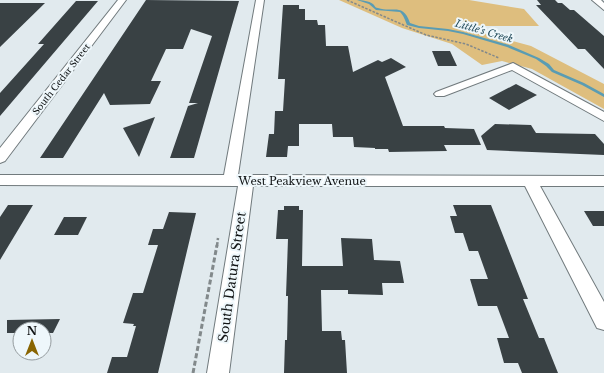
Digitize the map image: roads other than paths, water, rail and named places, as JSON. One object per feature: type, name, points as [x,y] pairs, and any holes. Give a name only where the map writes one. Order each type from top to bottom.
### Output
[{"type":"street","name":"South Cedar Street","points":[[0,158],[122,0]]},
{"type":"street","name":"South Datura Street","points":[[218,373],[238,180],[260,0]]},
{"type":"street","points":[[596,0],[604,7]]},
{"type":"street","points":[[440,94],[513,66],[604,117]]},
{"type":"street","name":"West Peakview Avenue","points":[[0,180],[604,181]]},
{"type":"street","points":[[530,181],[604,321]]},
{"type":"waterway","name":"Little's Creek","points":[[359,0],[370,3],[377,9],[401,11],[404,14],[408,24],[463,33],[524,52],[548,65],[553,71],[583,84],[604,96]]}]
